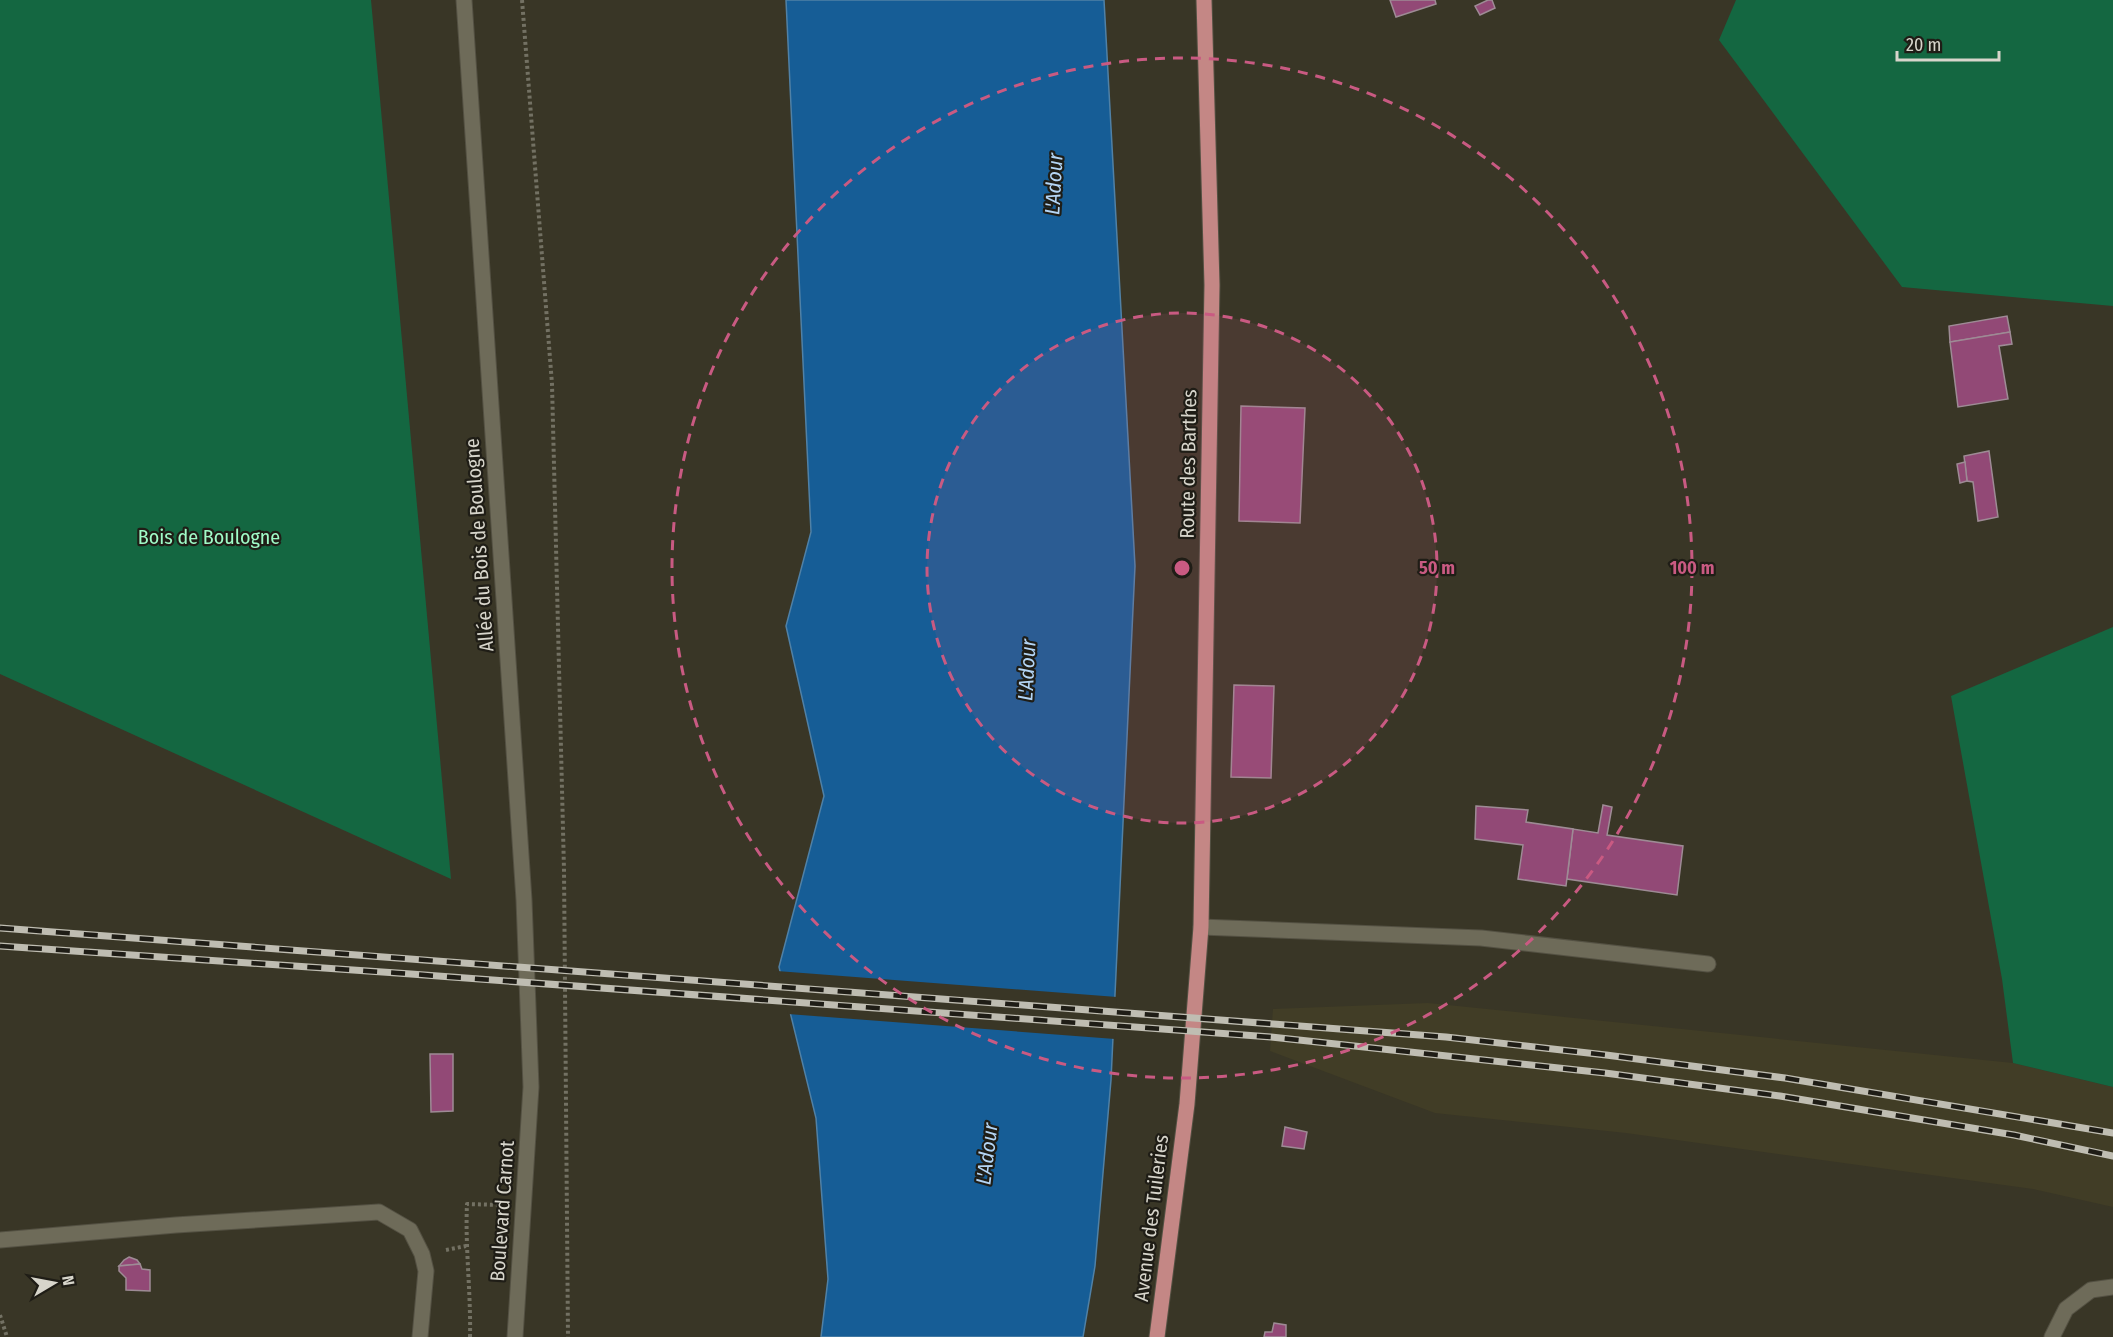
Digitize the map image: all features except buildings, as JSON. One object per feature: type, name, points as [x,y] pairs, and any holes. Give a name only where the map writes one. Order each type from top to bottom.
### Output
[{"type":"main road","name":"Route des Barthes","points":[[1198,964],[1201,927],[1212,285],[1204,0]]},
{"type":"main road","name":"Avenue des Tuileries","points":[[1157,1337],[1187,1104],[1198,964]]},
{"type":"street","name":"Allée du Bois de Boulogne","points":[[464,0],[524,900],[531,1087]]},
{"type":"street","points":[[1201,927],[1481,938],[1708,963]]},
{"type":"street","name":"Boulevard Carnot","points":[[515,1337],[531,1087]]},
{"type":"street","points":[[0,1240],[176,1225],[380,1212],[410,1230],[422,1254],[426,1271],[420,1337]]},
{"type":"street","points":[[2052,1337],[2066,1309],[2091,1290],[2113,1287]]},
{"type":"path","points":[[522,0],[552,384],[564,870],[568,1337]]},
{"type":"path","points":[[470,1337],[471,1308],[465,1233],[467,1204],[523,1206]]},
{"type":"path","points":[[0,1315],[7,1337]]},
{"type":"shaded area","points":[[1428,1003],[2013,1063],[2113,1087],[2113,1207],[2033,1189],[1626,1133],[1435,1113],[1270,1051],[1273,1009]]},
{"type":"green space","name":"Bois de Boulogne","points":[[0,0],[371,0],[451,879],[0,674]]},
{"type":"green space","points":[[1736,0],[2113,0],[2113,306],[1902,287],[1719,40]]},
{"type":"green space","points":[[2113,627],[2113,1087],[2013,1063],[2002,979],[1951,696]]},
{"type":"water","name":"L'Adour","points":[[786,0],[1104,0],[1135,566],[1111,1080],[1095,1266],[1083,1337],[821,1337],[828,1279],[816,1118],[779,967],[824,796],[786,626],[811,532]]},
{"type":"pier","points":[[777,971],[1117,997],[1115,1039],[788,1014]]},
{"type":"railway","points":[[0,928],[1446,1037],[1785,1078],[2113,1133]]},
{"type":"railway","points":[[0,946],[1271,1037],[1605,1073],[1780,1096],[2014,1135],[2113,1156]]}]
